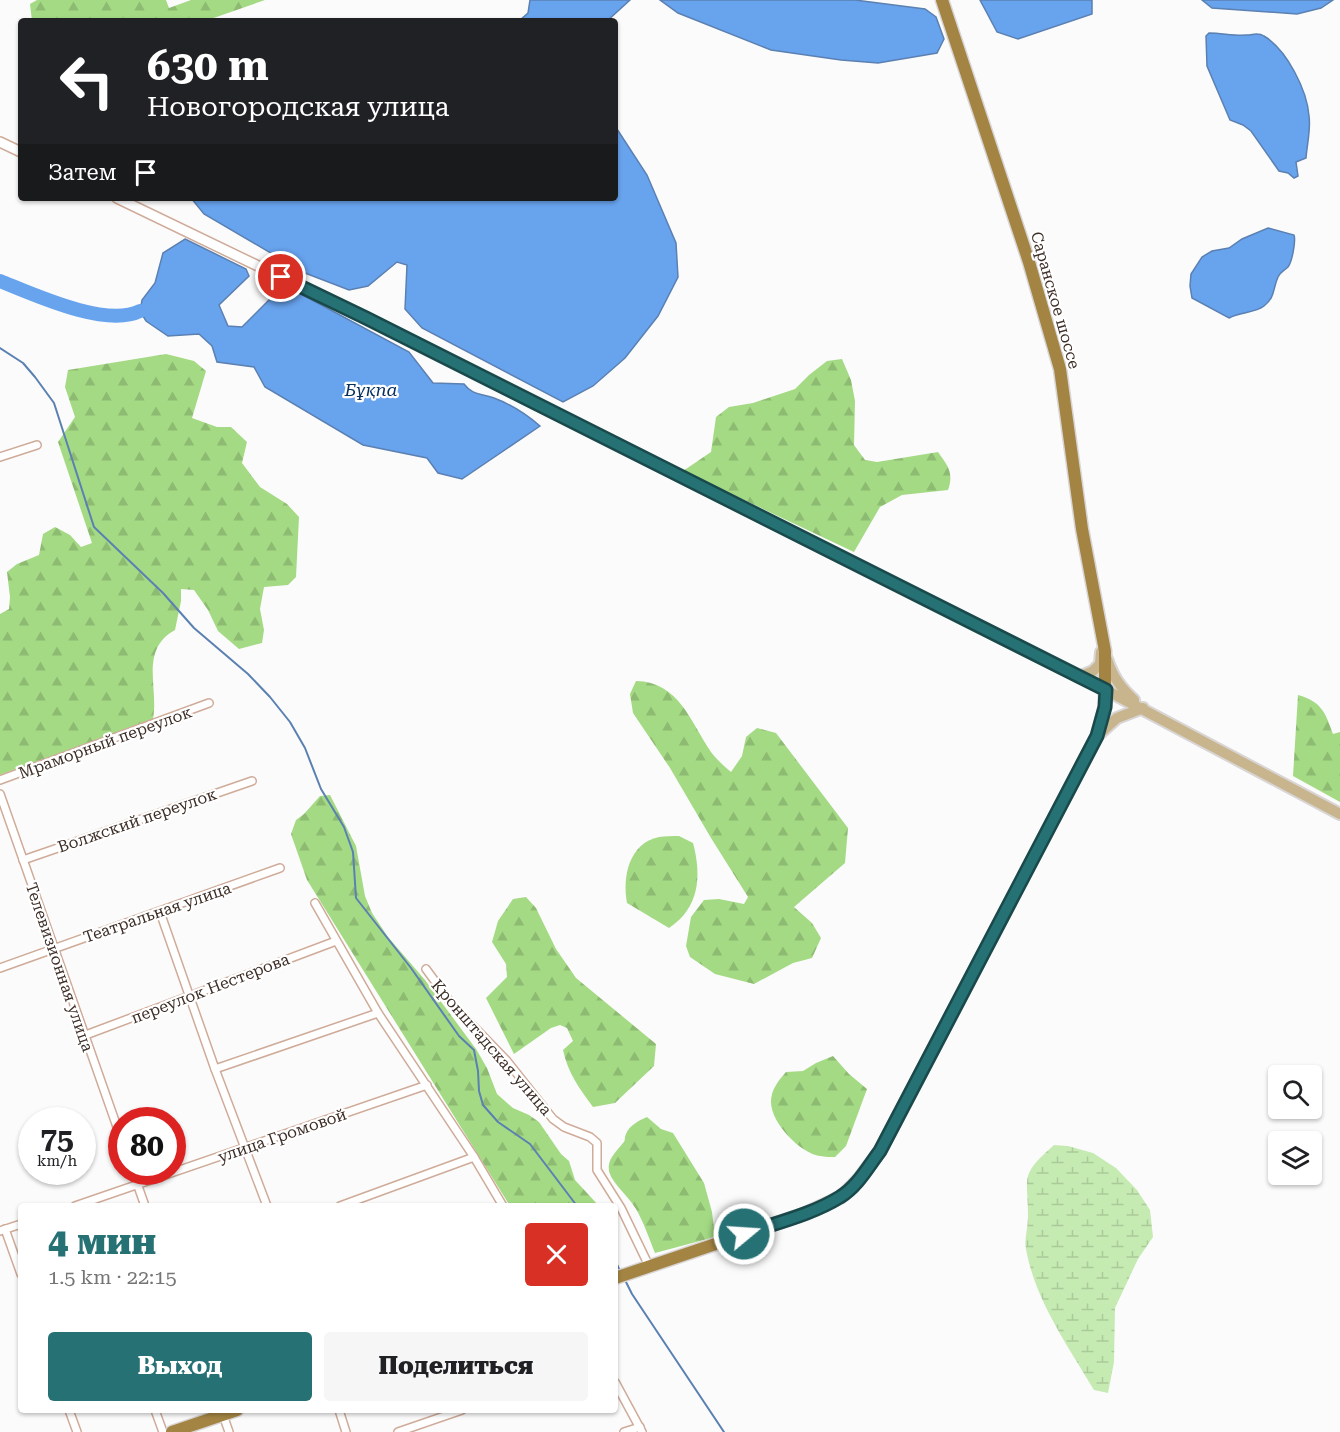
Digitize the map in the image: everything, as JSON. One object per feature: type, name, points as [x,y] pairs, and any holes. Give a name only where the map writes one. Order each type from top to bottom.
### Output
[{"type":"highway","name":"Саранское шоссе","points":[[618,1277],[804,1214],[841,1197],[859,1179],[880,1151],[1097,736],[1105,707],[1105,651],[1082,529],[1067,410],[1056,352],[1029,262],[942,0]]},
{"type":"highway","points":[[172,1432],[222,1413]]},
{"type":"main road","points":[[1079,677],[1093,671],[1100,664],[1102,637]]},
{"type":"main road","points":[[1105,651],[1112,675],[1143,708]]},
{"type":"main road","points":[[1106,690],[1340,814]]},
{"type":"main road","points":[[1097,736],[1117,718],[1143,708]]},
{"type":"street","points":[[0,142],[18,151]]},
{"type":"street","points":[[123,201],[366,318],[1106,690]]},
{"type":"street","points":[[0,457],[37,445]]},
{"type":"street","name":"Мраморный переулок","points":[[0,780],[209,703]]},
{"type":"street","name":"Волжский переулок","points":[[23,860],[252,781]]},
{"type":"street","name":"Телевизионная улица","points":[[0,794],[110,1107]]},
{"type":"street","name":"Театральная улица","points":[[0,968],[280,868]]},
{"type":"street","points":[[315,903],[378,1013],[474,1157],[501,1203]]},
{"type":"street","points":[[160,912],[215,1069],[266,1203]]},
{"type":"street","name":"переулок Нестерова","points":[[84,1036],[336,941]]},
{"type":"street","name":"Кронштадская улица","points":[[426,969],[451,1003],[507,1061],[553,1119],[564,1127],[590,1137],[597,1143],[597,1170],[618,1203]]},
{"type":"street","points":[[215,1069],[378,1013]]},
{"type":"street","name":"улица Громовой","points":[[186,1168],[427,1085]]},
{"type":"street","points":[[348,1203],[474,1157]]},
{"type":"street","points":[[138,1185],[144,1203]]},
{"type":"street","name":"улица Громовой","points":[[86,1203],[138,1185]]},
{"type":"street","name":"Кронштадская улица","points":[[618,1203],[649,1266]]},
{"type":"street","points":[[18,1225],[3,1230],[18,1267]]},
{"type":"street","points":[[618,1387],[641,1429],[624,1432]]},
{"type":"street","points":[[70,1413],[76,1432]]},
{"type":"street","points":[[156,1413],[163,1432]]},
{"type":"street","points":[[222,1413],[229,1432]]},
{"type":"street","points":[[340,1413],[346,1432]]},
{"type":"street","points":[[398,1432],[453,1413]]},
{"type":"green space","points":[[37,0],[166,0],[169,8],[191,0],[265,0],[214,18],[32,18],[30,4]]},
{"type":"green space","points":[[166,354],[194,361],[206,371],[192,418],[217,427],[231,427],[247,442],[242,463],[260,487],[287,504],[299,517],[296,577],[288,585],[264,587],[260,609],[264,630],[262,643],[239,649],[218,631],[208,610],[194,590],[181,589],[175,630],[164,638],[157,648],[154,659],[153,719],[0,775],[0,614],[9,609],[7,572],[17,564],[39,555],[43,534],[55,527],[70,535],[81,547],[92,543],[58,442],[75,417],[65,387],[68,370]]},
{"type":"green space","points":[[842,359],[851,380],[855,401],[854,445],[865,460],[877,462],[938,452],[949,470],[948,490],[902,495],[880,507],[854,552],[683,471],[711,452],[716,417],[729,407],[753,403],[795,389],[827,361]]},
{"type":"green space","points":[[636,681],[651,683],[663,688],[673,696],[682,705],[711,752],[731,772],[742,756],[746,737],[757,728],[776,733],[848,828],[845,863],[794,907],[812,923],[821,938],[812,958],[793,963],[754,984],[715,974],[690,957],[686,946],[691,917],[704,900],[719,899],[744,904],[748,897],[670,768],[633,713],[630,694]]},
{"type":"green space","points":[[1298,695],[1312,701],[1322,709],[1333,734],[1340,732],[1340,802],[1293,776]]},
{"type":"green space","points":[[330,795],[356,846],[365,896],[372,913],[388,937],[425,980],[476,1049],[487,1068],[497,1094],[513,1108],[539,1122],[561,1154],[569,1161],[575,1180],[596,1203],[508,1203],[307,880],[291,834],[296,820],[320,796]]},
{"type":"green space","points":[[679,836],[693,843],[697,868],[696,891],[687,911],[669,928],[627,903],[627,872],[634,854],[649,840]]},
{"type":"green space","points":[[526,897],[536,908],[556,949],[576,978],[656,1044],[654,1066],[615,1103],[593,1107],[579,1087],[563,1050],[573,1041],[567,1028],[560,1025],[551,1028],[514,1054],[486,998],[507,977],[506,964],[492,942],[498,921],[513,899]]},
{"type":"green space","points":[[833,1056],[867,1089],[846,1146],[835,1157],[826,1157],[812,1154],[788,1136],[776,1119],[772,1110],[771,1098],[786,1072],[803,1071]]},
{"type":"green space","points":[[647,1117],[661,1129],[673,1133],[704,1183],[712,1212],[715,1237],[655,1253],[636,1209],[610,1175],[611,1159],[624,1142],[625,1135],[635,1124]]},
{"type":"green space","points":[[1054,1145],[1068,1146],[1093,1153],[1116,1168],[1137,1190],[1150,1210],[1153,1237],[1138,1259],[1115,1308],[1114,1362],[1108,1393],[1094,1390],[1063,1339],[1030,1268],[1025,1241],[1028,1217],[1028,1177],[1035,1163]]},
{"type":"water","points":[[530,0],[630,0],[610,18],[522,18],[528,13]]},
{"type":"water","points":[[660,0],[855,0],[925,9],[936,17],[944,39],[937,53],[878,63],[841,60],[771,50],[678,13]]},
{"type":"water","points":[[980,0],[1092,0],[1092,14],[1018,39],[997,32]]},
{"type":"water","points":[[1202,0],[1333,0],[1321,8],[1297,14],[1212,8]]},
{"type":"water","points":[[1209,33],[1262,35],[1272,42],[1288,61],[1304,94],[1309,121],[1306,158],[1296,162],[1298,176],[1294,178],[1288,173],[1279,171],[1251,131],[1230,120],[1207,66],[1206,36]]},
{"type":"water","points":[[618,131],[647,175],[676,243],[678,277],[658,316],[625,358],[593,386],[563,402],[422,328],[405,309],[407,265],[397,262],[368,286],[349,290],[305,273],[204,214],[193,201],[618,201]]},
{"type":"water","points":[[1268,228],[1294,235],[1294,242],[1288,267],[1279,275],[1268,303],[1256,310],[1229,318],[1192,298],[1191,274],[1202,257],[1212,251],[1229,248],[1242,239]]},
{"type":"water","name":"Бұқпа","points":[[185,239],[246,269],[249,276],[219,305],[228,326],[242,327],[284,285],[409,352],[433,383],[464,384],[474,392],[512,406],[540,426],[462,479],[438,473],[427,458],[363,445],[265,387],[254,367],[217,362],[212,346],[199,334],[168,336],[146,321],[140,311],[142,300],[155,283],[163,253]]},
{"type":"waterway","name":"Бұқпа","points":[[0,281],[70,308],[90,313],[126,315],[140,311]]},
{"type":"waterway","points":[[0,348],[23,363],[54,403],[94,527],[163,593],[194,628],[248,674],[290,722],[305,748],[321,789],[344,827],[353,852],[356,898],[411,968],[459,1036],[474,1050],[483,1105],[498,1122],[530,1144],[575,1203]]},
{"type":"waterway","points":[[626,1282],[724,1432]]},
{"type":"route","points":[[281,277],[1106,690],[1105,707],[1097,736],[880,1151],[859,1179],[841,1197],[804,1214],[744,1234]]}]
